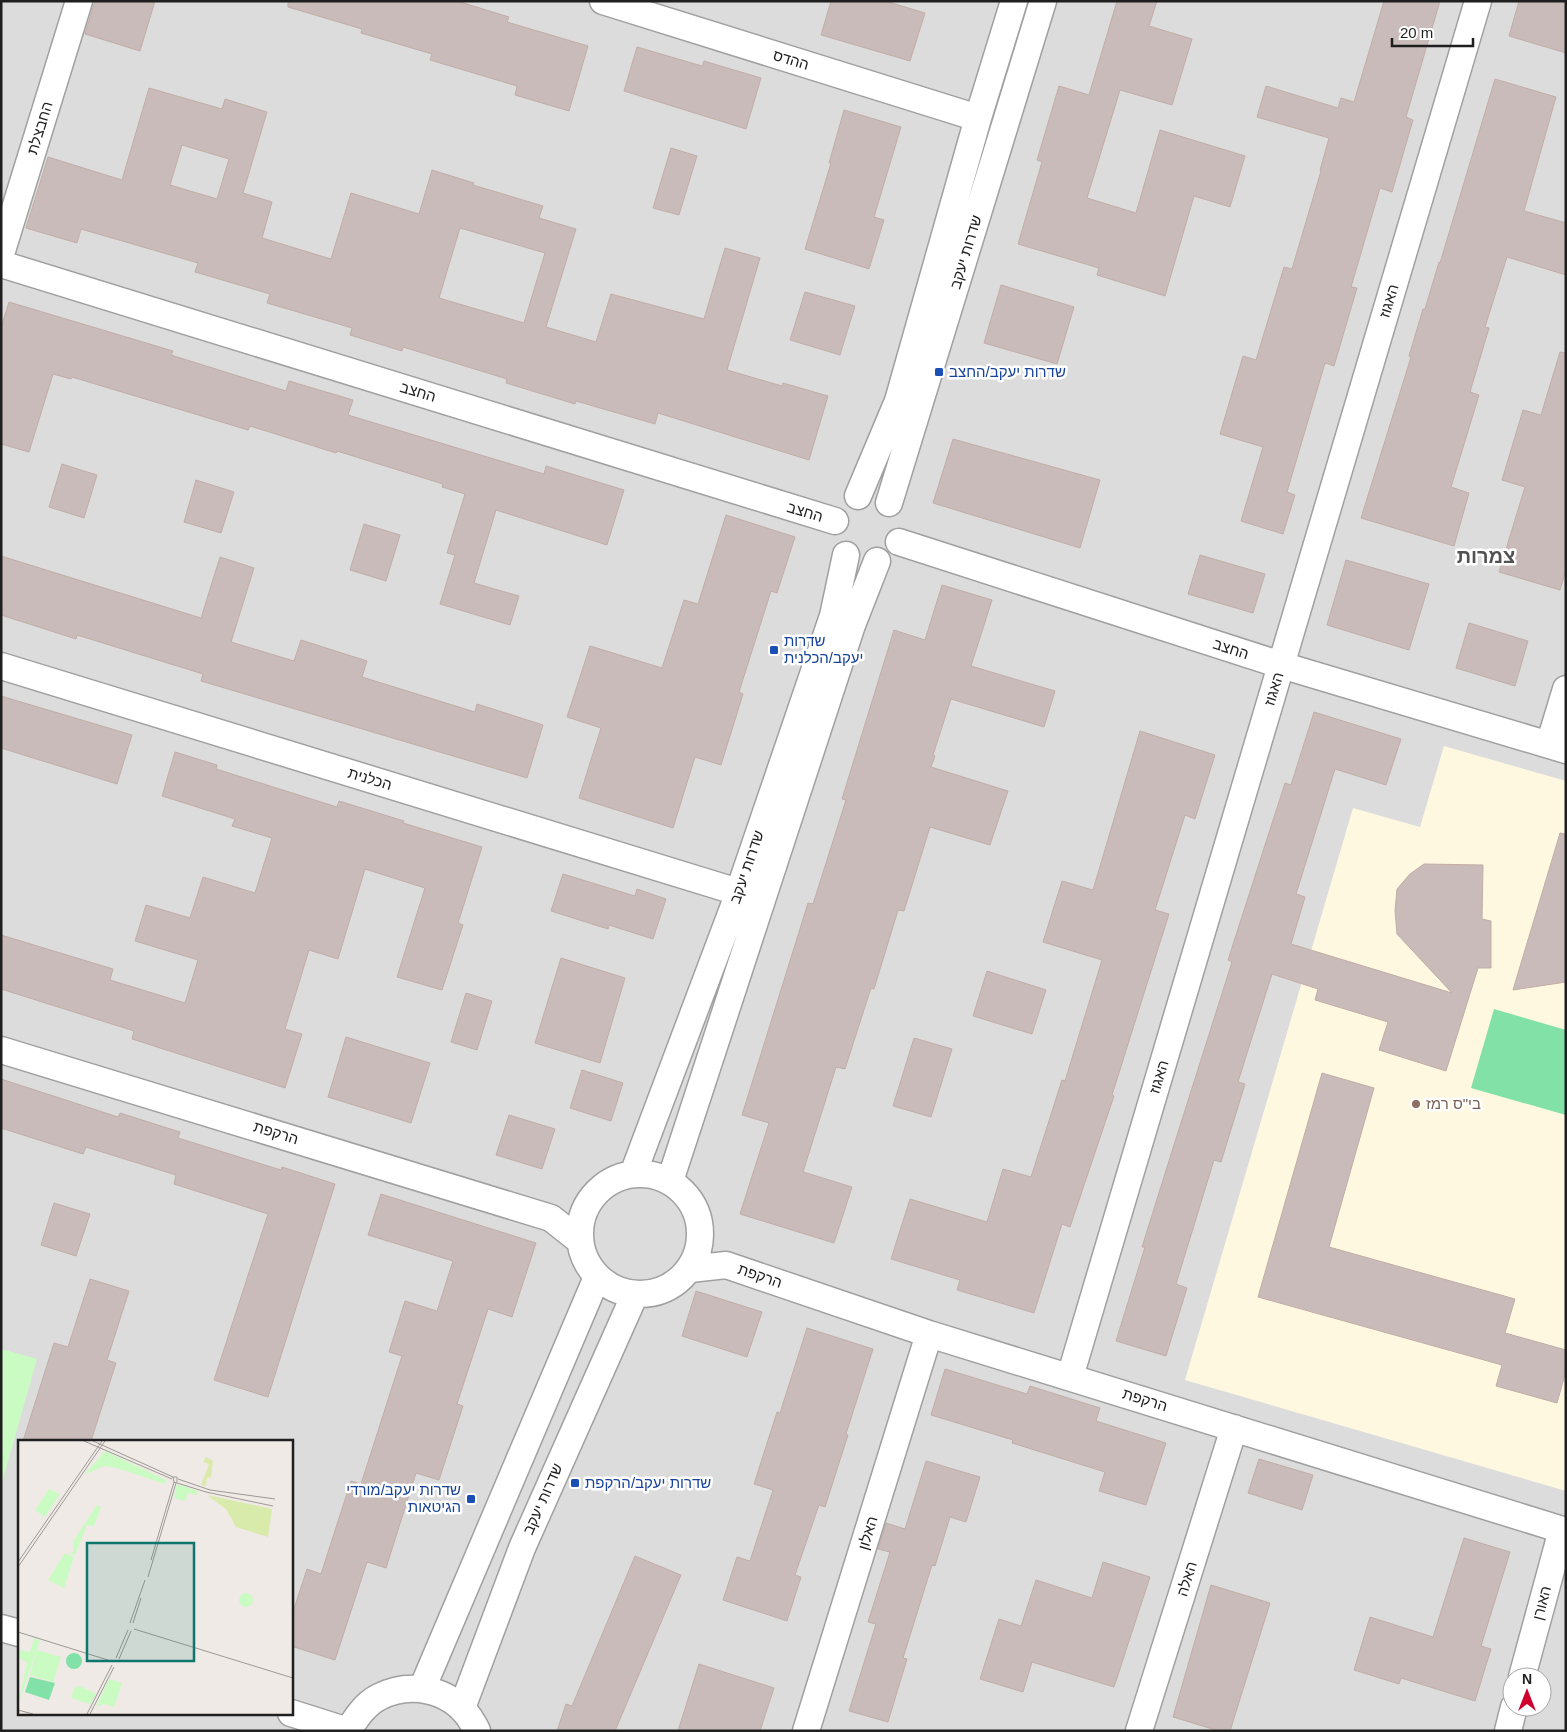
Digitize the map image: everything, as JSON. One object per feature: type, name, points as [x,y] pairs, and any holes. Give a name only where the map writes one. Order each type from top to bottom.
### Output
[{"type":"street","name":"החבצלת","points":[[1,254],[79,1]]},
{"type":"street","name":"ההדס","points":[[603,1],[978,118]]},
{"type":"street","name":"שדרות יעקב","points":[[858,496],[898,401],[978,118],[1014,1]]},
{"type":"street","name":"שדרות יעקב","points":[[889,503],[1043,1]]},
{"type":"street","name":"האגוז","points":[[1070,1377],[1478,1]]},
{"type":"street","name":"החצב","points":[[1,264],[835,521]]},
{"type":"street","points":[[869,495],[889,503],[896,511],[900,521],[899,542],[894,550],[886,557],[877,561],[855,560],[846,555],[836,540],[834,530],[835,521],[843,505],[858,496],[869,495]]},
{"type":"street","name":"החצב","points":[[899,542],[1281,665],[1557,747]]},
{"type":"street","name":"שדרות יעקב","points":[[633,1174],[738,892],[833,616],[846,555]]},
{"type":"street","name":"שדרות יעקב","points":[[670,1181],[852,625],[877,561]]},
{"type":"street","name":"הכלנית","points":[[1,666],[738,892]]},
{"type":"street","points":[[1557,747],[1566,689]]},
{"type":"street","name":"הרקפת","points":[[1,1050],[551,1218],[580,1241]]},
{"type":"street","points":[[633,1174],[652,1174],[670,1181],[686,1192],[696,1208],[701,1229],[699,1250],[690,1268],[676,1283],[656,1292],[635,1294],[615,1289],[597,1277],[585,1260],[580,1241],[580,1222],[587,1204],[599,1189],[615,1178],[633,1174]]},
{"type":"street","points":[[551,1218],[587,1204]]},
{"type":"street","name":"הרקפת","points":[[700,1240],[726,1264],[929,1334],[1564,1530]]},
{"type":"street","name":"הרקפת","points":[[690,1268],[726,1264]]},
{"type":"street","points":[[422,1689],[597,1277]]},
{"type":"street","name":"שדרות יעקב","points":[[462,1708],[522,1548],[635,1294]]},
{"type":"street","name":"האלון","points":[[806,1731],[929,1334]]},
{"type":"street","name":"האלה","points":[[1140,1731],[1234,1428]]},
{"type":"street","name":"האורן","points":[[1525,1667],[1564,1530]]},
{"type":"street","points":[[1,1628],[18,1633]]},
{"type":"street","points":[[292,1714],[348,1731],[361,1711],[378,1697],[400,1689],[422,1689],[444,1695],[462,1708],[477,1731]]},
{"type":"street","points":[[279,1731],[288,1714]]},
{"type":"street","points":[[1508,1731],[1512,1717]]},
{"type":"shaded area","points":[[1,1],[1566,1],[1566,1731],[1,1731]]},
{"type":"shaded area","name":"בי\"ס רמז","points":[[1444,746],[1566,781],[1566,1491],[1185,1380],[1353,808],[1420,827]]},
{"type":"green space","points":[[1494,1009],[1566,1030],[1566,1115],[1471,1088]]},
{"type":"green space","points":[[1,1349],[37,1359],[1,1486]]},
{"type":"building","points":[[95,1],[155,1],[140,51],[85,34]]},
{"type":"building","points":[[288,1],[457,1],[509,17],[507,22],[588,46],[569,111],[515,95],[517,86],[430,60],[432,54],[361,33],[362,29],[288,7]]},
{"type":"building","points":[[831,1],[885,1],[925,13],[910,61],[821,35]]},
{"type":"building","points":[[1117,1],[1157,1],[1149,26],[1192,39],[1172,105],[1120,90],[1087,198],[1136,213],[1160,130],[1245,156],[1230,207],[1194,196],[1165,296],[1097,275],[1099,268],[1018,244],[1042,162],[1037,160],[1059,86],[1089,95]]},
{"type":"building","points":[[1384,1],[1440,1],[1406,117],[1413,120],[1392,192],[1380,188],[1351,287],[1357,288],[1334,366],[1325,363],[1287,492],[1295,495],[1283,534],[1241,521],[1263,447],[1220,434],[1243,356],[1256,360],[1284,267],[1292,269],[1329,138],[1257,117],[1266,86],[1338,108],[1341,98],[1354,102]]},
{"type":"building","points":[[1519,1],[1566,1],[1566,53],[1509,36]]},
{"type":"building","points":[[637,47],[702,66],[704,61],[761,78],[746,129],[624,91]]},
{"type":"building","points":[[1495,79],[1556,97],[1524,211],[1566,223],[1566,275],[1507,257],[1485,327],[1489,328],[1470,392],[1479,395],[1451,487],[1469,493],[1454,546],[1361,518],[1411,357],[1409,356],[1423,309],[1425,309],[1440,263]]},
{"type":"building","points":[[149,88],[222,109],[225,99],[267,112],[243,193],[272,202],[262,238],[331,259],[351,193],[419,214],[432,170],[474,183],[473,185],[543,206],[539,218],[576,229],[546,327],[596,342],[611,294],[704,319],[725,248],[760,258],[727,370],[782,386],[783,383],[828,396],[809,460],[658,413],[655,424],[576,401],[575,404],[506,383],[507,379],[403,347],[402,351],[350,335],[352,328],[267,303],[270,294],[195,272],[198,263],[81,229],[77,243],[26,228],[48,157],[122,180]],"holes":[[[182,145],[229,159],[217,199],[170,185]],[[460,228],[545,253],[524,323],[439,298]]]},
{"type":"building","points":[[844,110],[901,127],[874,217],[884,220],[869,269],[805,249],[831,163],[829,163]]},
{"type":"building","points":[[671,148],[697,156],[679,215],[653,208]]},
{"type":"building","points":[[1001,285],[1074,307],[1057,364],[984,343]]},
{"type":"building","points":[[805,292],[855,306],[840,355],[790,340]]},
{"type":"building","points":[[9,302],[173,351],[171,355],[286,391],[289,381],[353,400],[348,415],[544,474],[546,466],[624,490],[607,545],[496,510],[474,583],[519,596],[510,625],[440,604],[455,555],[447,553],[465,494],[442,487],[443,484],[250,426],[248,430],[72,377],[71,379],[53,374],[29,452],[1,444],[1,328]]},
{"type":"building","points":[[1560,352],[1566,353],[1566,570],[1560,590],[1499,572],[1525,487],[1502,480],[1523,410],[1541,415]]},
{"type":"building","points":[[953,439],[1100,480],[1080,548],[933,503]]},
{"type":"building","points":[[62,464],[97,475],[84,518],[49,507]]},
{"type":"building","points":[[196,480],[234,492],[221,533],[184,522]]},
{"type":"building","points":[[726,515],[795,537],[777,593],[771,591],[739,692],[743,694],[721,765],[695,757],[673,828],[579,798],[601,728],[567,717],[590,646],[662,668],[684,600],[698,604]]},
{"type":"building","points":[[364,524],[400,535],[386,581],[350,570]]},
{"type":"building","points":[[1200,555],[1265,574],[1253,613],[1188,594]]},
{"type":"building","points":[[1,556],[201,618],[220,557],[254,568],[231,642],[294,661],[301,640],[367,661],[362,677],[475,712],[477,704],[543,725],[527,778],[201,681],[203,674],[77,635],[76,639],[1,615]]},
{"type":"building","points":[[1346,560],[1429,584],[1409,650],[1327,625]]},
{"type":"building","points":[[942,585],[992,600],[971,666],[1055,691],[1044,727],[951,699],[931,767],[1008,791],[990,845],[930,827],[904,911],[898,910],[874,989],[871,988],[845,1069],[836,1067],[803,1172],[852,1187],[834,1243],[740,1214],[769,1123],[742,1115],[808,903],[813,904],[846,800],[842,799],[894,630],[925,640]]},
{"type":"building","points":[[1469,623],[1528,641],[1515,686],[1456,668]]},
{"type":"building","points":[[1,696],[132,735],[117,784],[1,748]]},
{"type":"building","points":[[1314,712],[1401,739],[1386,785],[1335,769],[1296,894],[1305,897],[1291,944],[1452,993],[1397,934],[1395,911],[1397,889],[1410,874],[1424,864],[1483,865],[1482,919],[1491,921],[1491,968],[1478,968],[1446,1071],[1379,1050],[1388,1022],[1315,1000],[1318,989],[1272,974],[1238,1082],[1245,1084],[1221,1162],[1214,1160],[1176,1284],[1187,1288],[1166,1356],[1116,1341],[1145,1247],[1142,1247],[1232,962],[1228,960],[1285,783],[1291,785]]},
{"type":"building","points":[[1140,731],[1215,755],[1195,819],[1185,815],[1155,910],[1169,914],[1112,1095],[1114,1096],[1070,1227],[1062,1224],[1034,1313],[957,1290],[960,1280],[891,1259],[910,1199],[987,1222],[1003,1169],[1031,1177],[1062,1080],[1065,1081],[1102,960],[1043,942],[1062,881],[1093,890]]},
{"type":"building","points":[[175,752],[217,765],[216,769],[337,807],[339,801],[482,847],[458,923],[463,925],[442,990],[397,977],[425,888],[365,869],[338,959],[309,950],[285,1029],[302,1034],[285,1088],[132,1039],[134,1031],[1,989],[1,935],[113,969],[110,980],[185,1003],[198,960],[135,941],[146,905],[190,918],[203,877],[255,893],[272,838],[232,826],[235,819],[162,796]]},
{"type":"building","points":[[1560,833],[1566,834],[1566,982],[1513,990]]},
{"type":"building","points":[[563,874],[635,896],[637,889],[666,899],[653,939],[609,925],[608,929],[551,911]]},
{"type":"building","points":[[561,958],[625,978],[600,1063],[535,1043]]},
{"type":"building","points":[[987,971],[1046,990],[1032,1034],[973,1016]]},
{"type":"building","points":[[466,993],[492,1001],[477,1050],[451,1042]]},
{"type":"building","points":[[346,1037],[430,1063],[411,1123],[328,1097]]},
{"type":"building","points":[[914,1038],[952,1049],[931,1117],[893,1106]]},
{"type":"building","points":[[582,1070],[623,1083],[611,1121],[570,1108]]},
{"type":"building","points":[[1322,1073],[1374,1088],[1329,1247],[1515,1299],[1505,1333],[1566,1350],[1566,1371],[1557,1403],[1496,1386],[1502,1365],[1258,1297]]},
{"type":"building","points":[[1,1079],[118,1117],[120,1113],[180,1132],[178,1138],[281,1170],[282,1167],[335,1184],[268,1397],[214,1380],[268,1214],[174,1184],[176,1175],[86,1147],[83,1154],[1,1128]]},
{"type":"building","points":[[509,1115],[555,1129],[542,1169],[496,1155]]},
{"type":"building","points":[[381,1194],[536,1243],[512,1317],[488,1309],[457,1404],[463,1406],[439,1480],[416,1473],[386,1568],[367,1562],[335,1660],[292,1646],[292,1615],[307,1569],[321,1574],[351,1481],[361,1484],[402,1356],[389,1352],[405,1301],[437,1311],[453,1261],[368,1235]]},
{"type":"building","points":[[54,1203],[90,1214],[76,1256],[41,1245]]},
{"type":"building","points":[[90,1279],[129,1291],[107,1360],[116,1363],[91,1440],[23,1440],[54,1343],[68,1347]]},
{"type":"building","points":[[696,1291],[762,1312],[747,1357],[682,1336]]},
{"type":"building","points":[[807,1328],[873,1349],[825,1507],[819,1505],[795,1575],[801,1577],[787,1621],[723,1600],[737,1557],[750,1561],[773,1490],[754,1484],[777,1412],[780,1413]]},
{"type":"building","points":[[945,1369],[1027,1394],[1030,1386],[1100,1408],[1096,1421],[1166,1443],[1146,1505],[1099,1491],[1105,1472],[1012,1443],[1013,1440],[931,1415]]},
{"type":"building","points":[[1259,1459],[1313,1475],[1302,1510],[1248,1493]]},
{"type":"building","points":[[926,1461],[980,1477],[966,1522],[950,1517],[935,1566],[932,1565],[903,1658],[907,1659],[888,1722],[849,1711],[876,1624],[868,1622],[890,1552],[878,1549],[886,1523],[905,1529]]},
{"type":"building","points":[[1464,1538],[1510,1552],[1481,1646],[1491,1649],[1475,1701],[1401,1678],[1399,1684],[1354,1670],[1370,1617],[1433,1637]]},
{"type":"building","points":[[635,1556],[681,1575],[615,1731],[557,1731],[566,1704],[572,1706]]},
{"type":"building","points":[[1103,1562],[1150,1577],[1114,1687],[1032,1662],[1023,1692],[980,1679],[999,1619],[1021,1626],[1036,1580],[1092,1598]]},
{"type":"building","points":[[1211,1585],[1270,1603],[1230,1731],[1219,1731],[1173,1717]]},
{"type":"building","points":[[699,1664],[774,1688],[760,1731],[678,1731]]},
{"type":"place","name":"שדרות יעקב/החצב","points":[[939,372]]},
{"type":"place","name":"שדרות יעקב/הכלנית","points":[[774,650]]},
{"type":"place","name":"בי\"ס רמז","points":[[1416,1104]]},
{"type":"place","name":"שדרות יעקב/הרקפת","points":[[575,1483]]},
{"type":"place","name":"שדרות יעקב/מורדי הגיטאות","points":[[471,1499]]},
{"type":"district","name":"צמרות","points":[[1486,556]]}]
